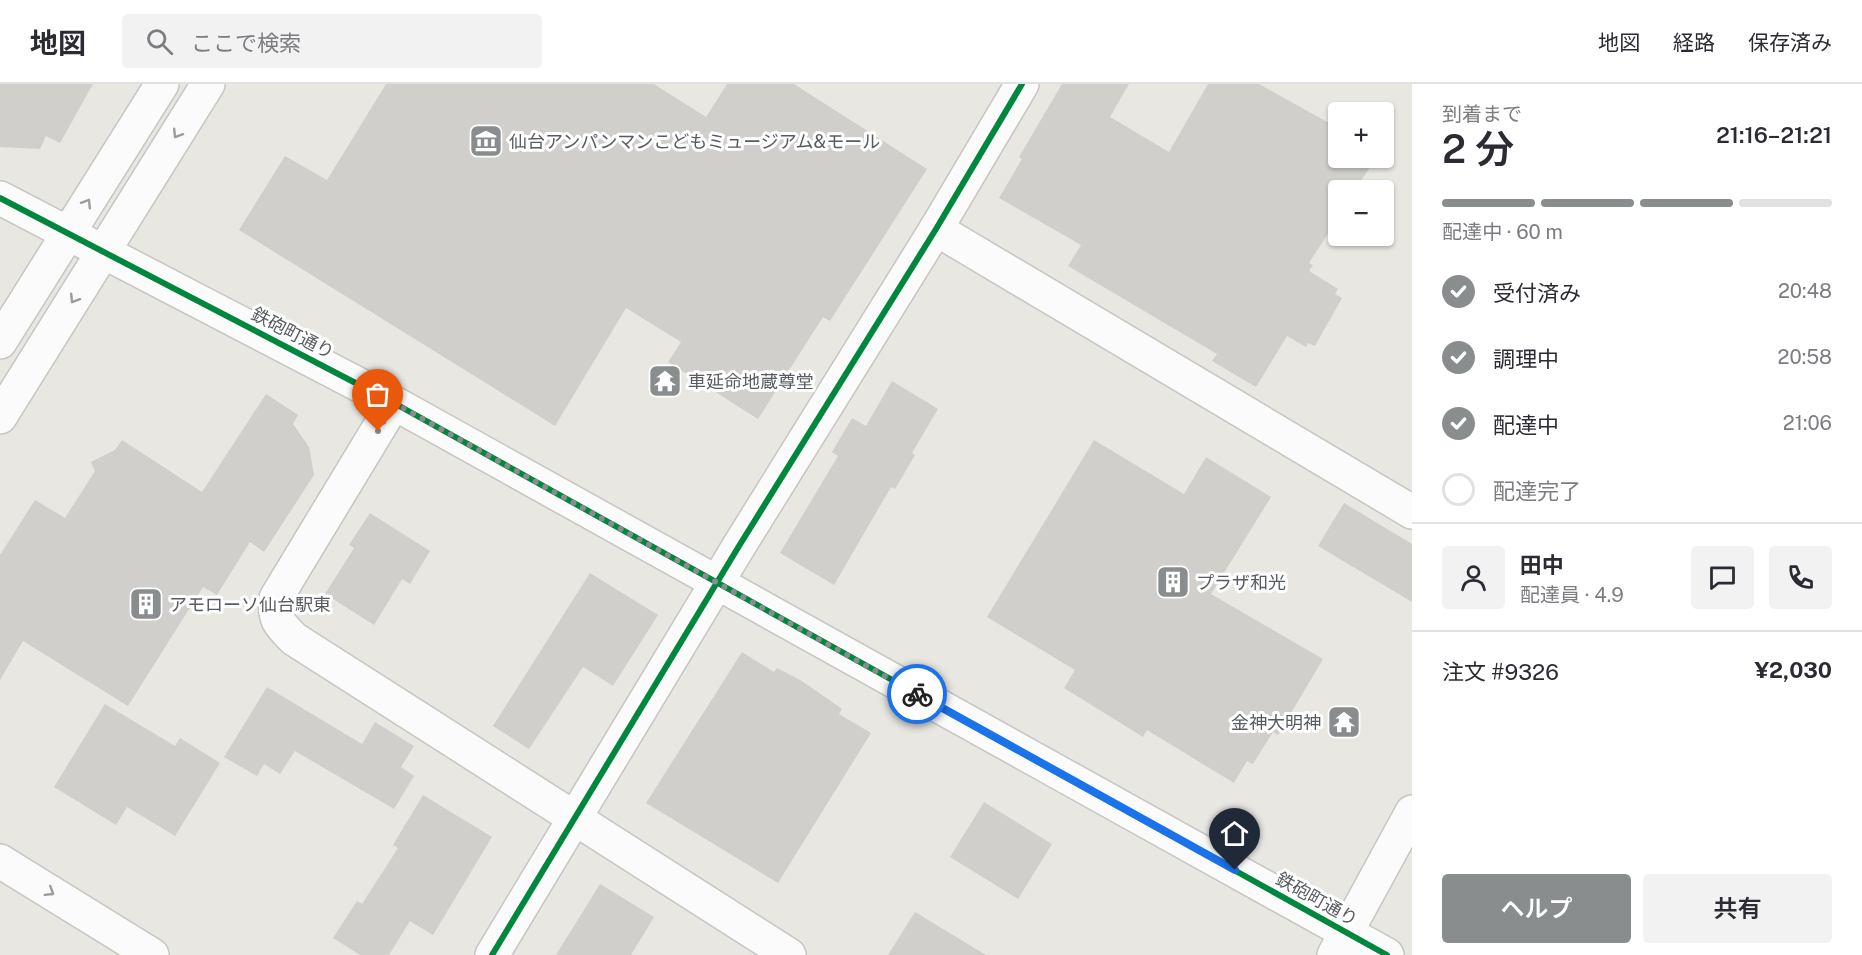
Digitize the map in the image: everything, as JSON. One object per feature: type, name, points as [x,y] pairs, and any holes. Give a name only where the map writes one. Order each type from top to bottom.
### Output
[{"type":"street","points":[[0,342],[162,84]]},
{"type":"street","points":[[0,417],[208,84]]},
{"type":"street","points":[[492,955],[717,583],[936,229],[1022,84]]},
{"type":"street","name":"鉄砲町通り","points":[[0,198],[394,403],[717,583],[1340,944],[1387,955]]},
{"type":"street","points":[[936,229],[1412,512]]},
{"type":"street","points":[[394,403],[276,598],[275,611],[279,624],[294,639],[789,955]]},
{"type":"street","points":[[1340,944],[1412,812]]},
{"type":"street","points":[[0,861],[152,955]]},
{"type":"building","points":[[0,84],[93,84],[60,143],[46,136],[40,149],[0,147]]},
{"type":"building","points":[[386,84],[654,84],[706,117],[727,84],[794,84],[927,169],[830,321],[823,317],[758,419],[668,362],[681,342],[626,308],[555,426],[239,230],[285,156],[327,180]]},
{"type":"building","points":[[1062,84],[1129,84],[1110,117],[1169,152],[1208,84],[1259,84],[1328,122],[1328,168],[1369,168],[1362,180],[1328,180],[1328,234],[1309,263],[1313,265],[1309,271],[1338,289],[1335,294],[1342,298],[1315,346],[1308,343],[1306,347],[1287,336],[1256,387],[1212,361],[1217,354],[1068,266],[1081,245],[999,198],[1022,159],[1019,157]]},
{"type":"building","points":[[892,381],[938,409],[912,453],[915,455],[895,489],[891,487],[834,585],[780,553],[838,456],[832,452],[852,418],[866,426]]},
{"type":"building","points":[[266,394],[298,415],[293,424],[309,447],[314,475],[264,552],[250,542],[217,595],[203,587],[128,706],[23,641],[0,680],[0,555],[35,500],[65,518],[95,471],[91,462],[115,450],[122,440],[202,492]]},
{"type":"building","points":[[1094,440],[1184,494],[1206,457],[1271,497],[1211,594],[1323,659],[1278,735],[1273,732],[1253,764],[1247,761],[1234,783],[1147,730],[1143,737],[1064,688],[1075,670],[987,617]]},
{"type":"building","points":[[1344,503],[1412,544],[1412,602],[1318,546]]},
{"type":"building","points":[[370,513],[430,551],[410,584],[402,579],[374,625],[325,594],[354,548],[349,545]]},
{"type":"building","points":[[590,573],[658,615],[613,686],[583,667],[529,749],[493,726]]},
{"type":"building","points":[[742,652],[774,672],[777,668],[802,681],[842,709],[839,714],[871,733],[778,883],[646,803]]},
{"type":"building","points":[[267,687],[362,744],[375,722],[414,746],[401,767],[414,776],[394,809],[295,751],[280,774],[264,764],[257,776],[224,757]]},
{"type":"building","points":[[105,704],[175,746],[180,738],[220,763],[175,836],[127,807],[116,825],[54,787]]},
{"type":"building","points":[[423,795],[492,837],[433,935],[410,921],[389,955],[360,955],[333,938],[357,901],[362,904],[398,848],[393,845]]},
{"type":"building","points":[[984,802],[1052,844],[1018,899],[950,857]]},
{"type":"building","points":[[600,884],[654,917],[631,955],[556,955]]},
{"type":"building","points":[[915,912],[986,955],[888,955]]},
{"type":"cycle path","points":[[492,955],[739,546],[936,229],[1022,84]]},
{"type":"cycle path","points":[[0,198],[394,403],[1387,955]]},
{"type":"way so far","points":[[378,431],[394,403],[917,694]]},
{"type":"place","name":"仙台アンパンマンこどもミュージアム&モール","points":[[486,141]]},
{"type":"place","name":"車延命地蔵尊堂","points":[[665,381]]},
{"type":"place","name":"プラザ和光","points":[[1173,582]]},
{"type":"place","name":"アモローソ仙台駅東","points":[[146,604]]},
{"type":"place","name":"金神大明神","points":[[1344,722]]},
{"type":"route","points":[[917,694],[1235,870]]}]
